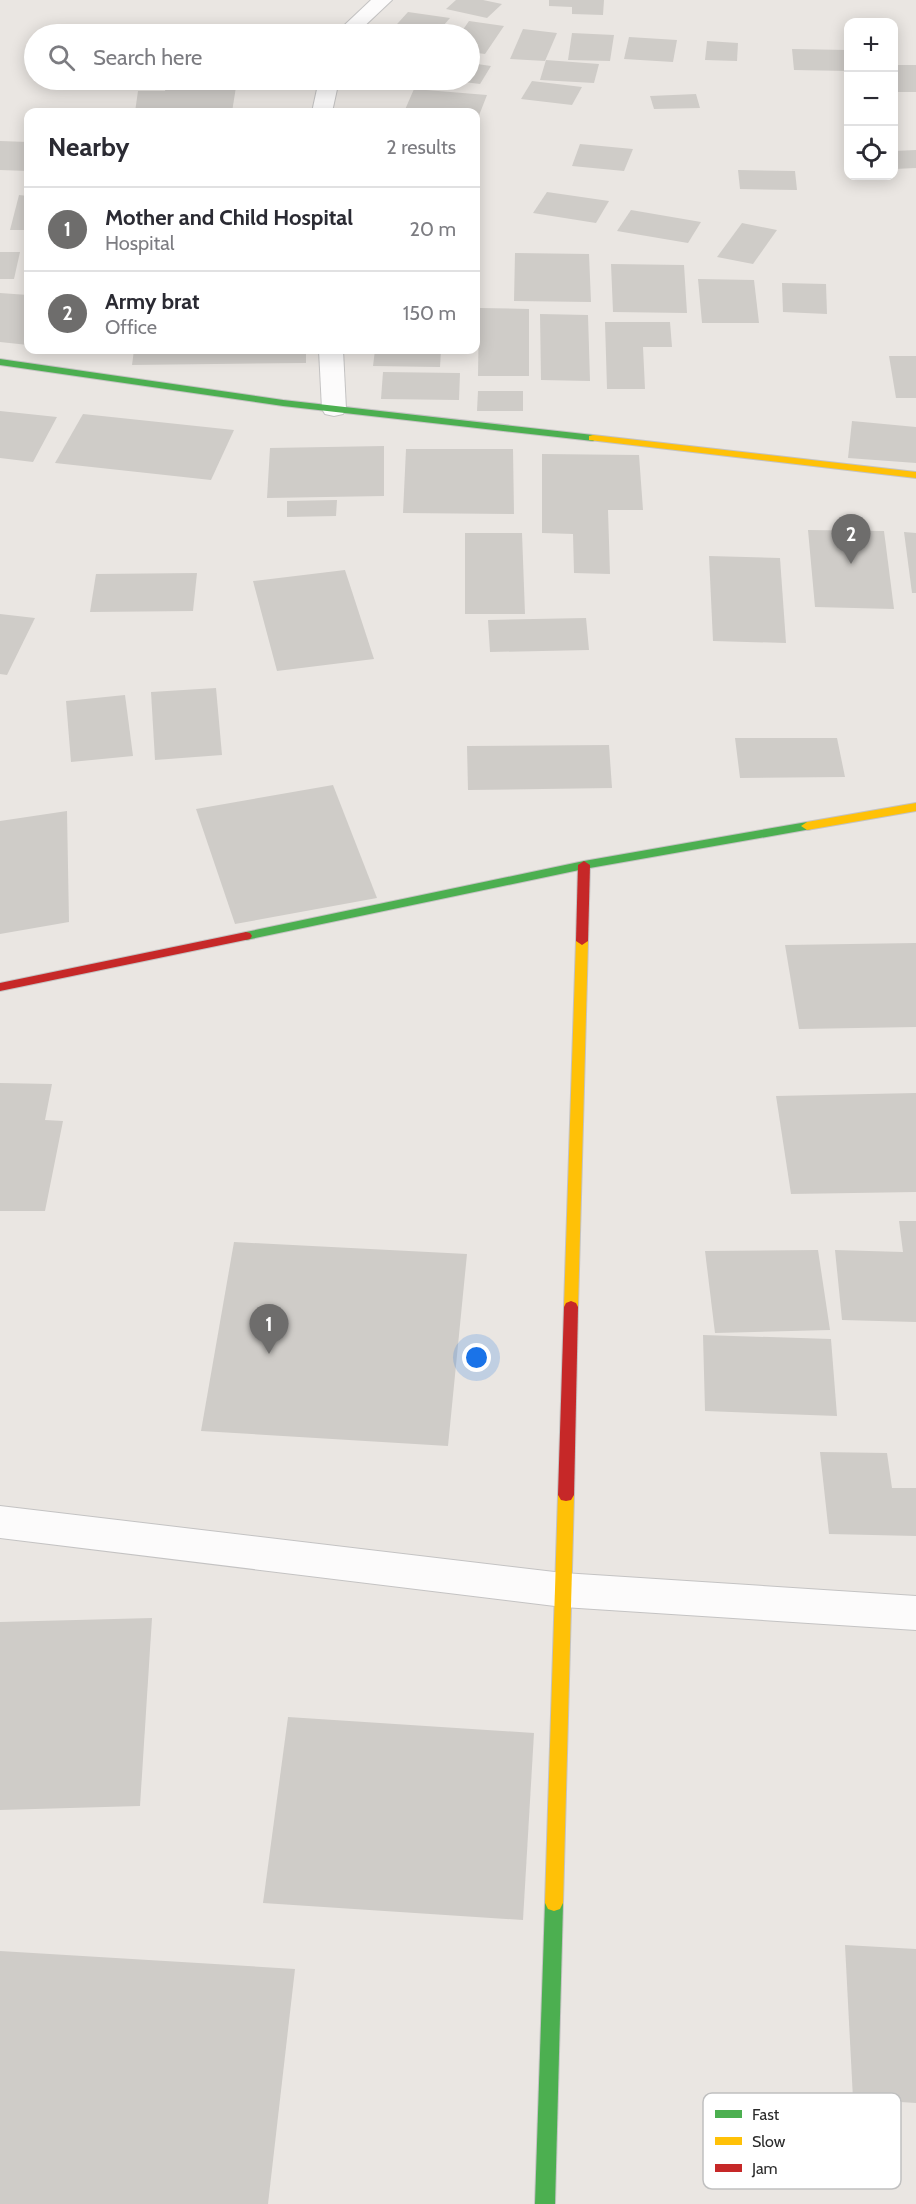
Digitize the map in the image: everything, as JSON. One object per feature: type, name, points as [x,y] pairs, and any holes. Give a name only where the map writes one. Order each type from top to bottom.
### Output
[{"type":"street","points":[[356,24],[382,0]]},
{"type":"street","points":[[323,108],[327,90]]},
{"type":"street","points":[[331,354],[334,409]]},
{"type":"street","points":[[0,362],[334,409],[916,475]]},
{"type":"street","points":[[0,987],[584,865],[916,807]]},
{"type":"street","points":[[545,2204],[584,865]]},
{"type":"street","points":[[0,1522],[563,1590],[916,1613]]},
{"type":"building","points":[[456,0],[483,0],[502,4],[487,18],[446,9]]},
{"type":"building","points":[[549,0],[604,0],[603,15],[572,14],[572,7],[549,6]]},
{"type":"building","points":[[408,12],[450,18],[445,24],[397,24]]},
{"type":"building","points":[[469,21],[504,26],[485,54],[480,53],[480,24],[467,24]]},
{"type":"building","points":[[523,29],[557,33],[545,61],[510,59]]},
{"type":"building","points":[[572,33],[614,35],[610,61],[568,60]]},
{"type":"building","points":[[629,37],[677,40],[673,62],[624,59]]},
{"type":"building","points":[[707,41],[738,43],[737,61],[705,60]]},
{"type":"building","points":[[792,49],[844,50],[844,71],[794,70]]},
{"type":"building","points":[[546,60],[599,64],[594,83],[540,80]]},
{"type":"building","points":[[480,64],[491,66],[480,84]]},
{"type":"building","points":[[898,65],[916,65],[916,92],[898,92]]},
{"type":"building","points":[[532,81],[582,87],[572,105],[521,99]]},
{"type":"building","points":[[236,90],[233,108],[136,108],[138,91]]},
{"type":"building","points":[[414,90],[487,95],[480,113],[480,108],[406,108]]},
{"type":"building","points":[[696,94],[700,108],[654,109],[650,96]]},
{"type":"building","points":[[0,141],[24,142],[24,171],[0,170]]},
{"type":"building","points":[[580,144],[633,149],[624,171],[572,166]]},
{"type":"building","points":[[916,150],[916,168],[898,169],[898,151]]},
{"type":"building","points":[[738,170],[795,171],[797,190],[740,189]]},
{"type":"building","points":[[547,192],[609,201],[596,223],[533,213]]},
{"type":"building","points":[[19,195],[24,196],[24,230],[10,230]]},
{"type":"building","points":[[631,210],[701,222],[688,243],[617,231]]},
{"type":"building","points":[[742,223],[777,230],[753,264],[717,257]]},
{"type":"building","points":[[0,252],[20,252],[14,279],[0,279]]},
{"type":"building","points":[[515,253],[589,254],[591,302],[514,301]]},
{"type":"building","points":[[611,264],[684,265],[687,313],[613,312]]},
{"type":"building","points":[[698,279],[754,280],[759,323],[702,323]]},
{"type":"building","points":[[782,283],[826,284],[827,314],[783,312]]},
{"type":"building","points":[[0,293],[24,295],[24,345],[0,342]]},
{"type":"building","points":[[480,308],[529,309],[529,376],[478,376]]},
{"type":"building","points":[[540,314],[588,315],[590,381],[541,380]]},
{"type":"building","points":[[605,322],[670,322],[672,347],[643,347],[645,389],[607,389]]},
{"type":"building","points":[[133,354],[306,354],[306,363],[132,365]]},
{"type":"building","points":[[374,354],[441,354],[440,367],[373,366]]},
{"type":"building","points":[[889,356],[916,356],[916,398],[896,398]]},
{"type":"building","points":[[383,372],[460,373],[459,400],[381,399]]},
{"type":"building","points":[[478,391],[523,391],[523,411],[477,411]]},
{"type":"building","points":[[0,411],[57,417],[33,462],[0,458]]},
{"type":"building","points":[[83,414],[234,430],[211,480],[55,463]]},
{"type":"building","points":[[852,421],[916,427],[916,463],[848,458]]},
{"type":"building","points":[[384,446],[384,496],[267,498],[270,448]]},
{"type":"building","points":[[406,449],[513,449],[514,514],[403,513]]},
{"type":"building","points":[[542,454],[639,455],[643,510],[608,510],[610,574],[574,573],[573,534],[542,533]]},
{"type":"building","points":[[337,500],[336,516],[287,517],[287,501]]},
{"type":"building","points":[[808,530],[884,531],[894,609],[815,607]]},
{"type":"building","points":[[904,532],[916,533],[916,593],[912,593]]},
{"type":"building","points":[[465,533],[522,533],[525,614],[465,614]]},
{"type":"building","points":[[709,556],[780,558],[786,643],[713,641]]},
{"type":"building","points":[[345,570],[374,659],[277,671],[253,581]]},
{"type":"building","points":[[197,573],[193,611],[90,612],[96,574]]},
{"type":"building","points":[[0,614],[35,618],[7,675],[0,674]]},
{"type":"building","points":[[586,618],[589,650],[490,652],[488,620]]},
{"type":"building","points":[[216,688],[222,755],[155,760],[151,692]]},
{"type":"building","points":[[125,695],[133,756],[71,762],[66,701]]},
{"type":"building","points":[[735,738],[837,738],[845,777],[740,778]]},
{"type":"building","points":[[609,745],[612,788],[468,790],[467,746]]},
{"type":"building","points":[[333,785],[377,898],[235,924],[196,809]]},
{"type":"building","points":[[67,811],[69,922],[0,934],[0,821]]},
{"type":"building","points":[[916,943],[916,1027],[799,1029],[785,945]]},
{"type":"building","points":[[0,1083],[52,1084],[45,1120],[63,1121],[45,1211],[0,1211]]},
{"type":"building","points":[[916,1093],[916,1192],[791,1194],[776,1096]]},
{"type":"building","points":[[899,1221],[916,1221],[916,1322],[842,1320],[835,1250],[903,1252]]},
{"type":"building","points":[[234,1242],[467,1254],[448,1446],[201,1431]]},
{"type":"building","points":[[818,1250],[830,1330],[715,1333],[705,1251]]},
{"type":"building","points":[[703,1335],[831,1339],[837,1416],[705,1411]]},
{"type":"building","points":[[820,1452],[887,1453],[892,1488],[916,1488],[916,1536],[829,1534]]},
{"type":"building","points":[[152,1618],[140,1806],[0,1810],[0,1622]]},
{"type":"building","points":[[288,1717],[534,1733],[523,1920],[263,1903]]},
{"type":"building","points":[[845,1945],[916,1949],[916,2103],[901,2102],[901,2093],[853,2093]]},
{"type":"building","points":[[0,1951],[295,1969],[268,2204],[0,2204]]},
{"type":"traffic: fast","points":[[0,362],[283,403],[593,438]]},
{"type":"traffic: fast","points":[[246,936],[584,865],[807,826]]},
{"type":"traffic: fast","points":[[545,2204],[554,1903]]},
{"type":"traffic: slow","points":[[593,438],[916,475]]},
{"type":"traffic: slow","points":[[807,826],[916,807]]},
{"type":"traffic: slow","points":[[571,1307],[582,941]]},
{"type":"traffic: slow","points":[[554,1903],[566,1495]]},
{"type":"traffic: jam","points":[[582,941],[584,865]]},
{"type":"traffic: jam","points":[[0,987],[246,936]]},
{"type":"traffic: jam","points":[[566,1495],[571,1307]]},
{"type":"place","name":"Army brat","points":[[851,564]]},
{"type":"place","name":"Mother and Child Hospital","points":[[269,1354]]}]
